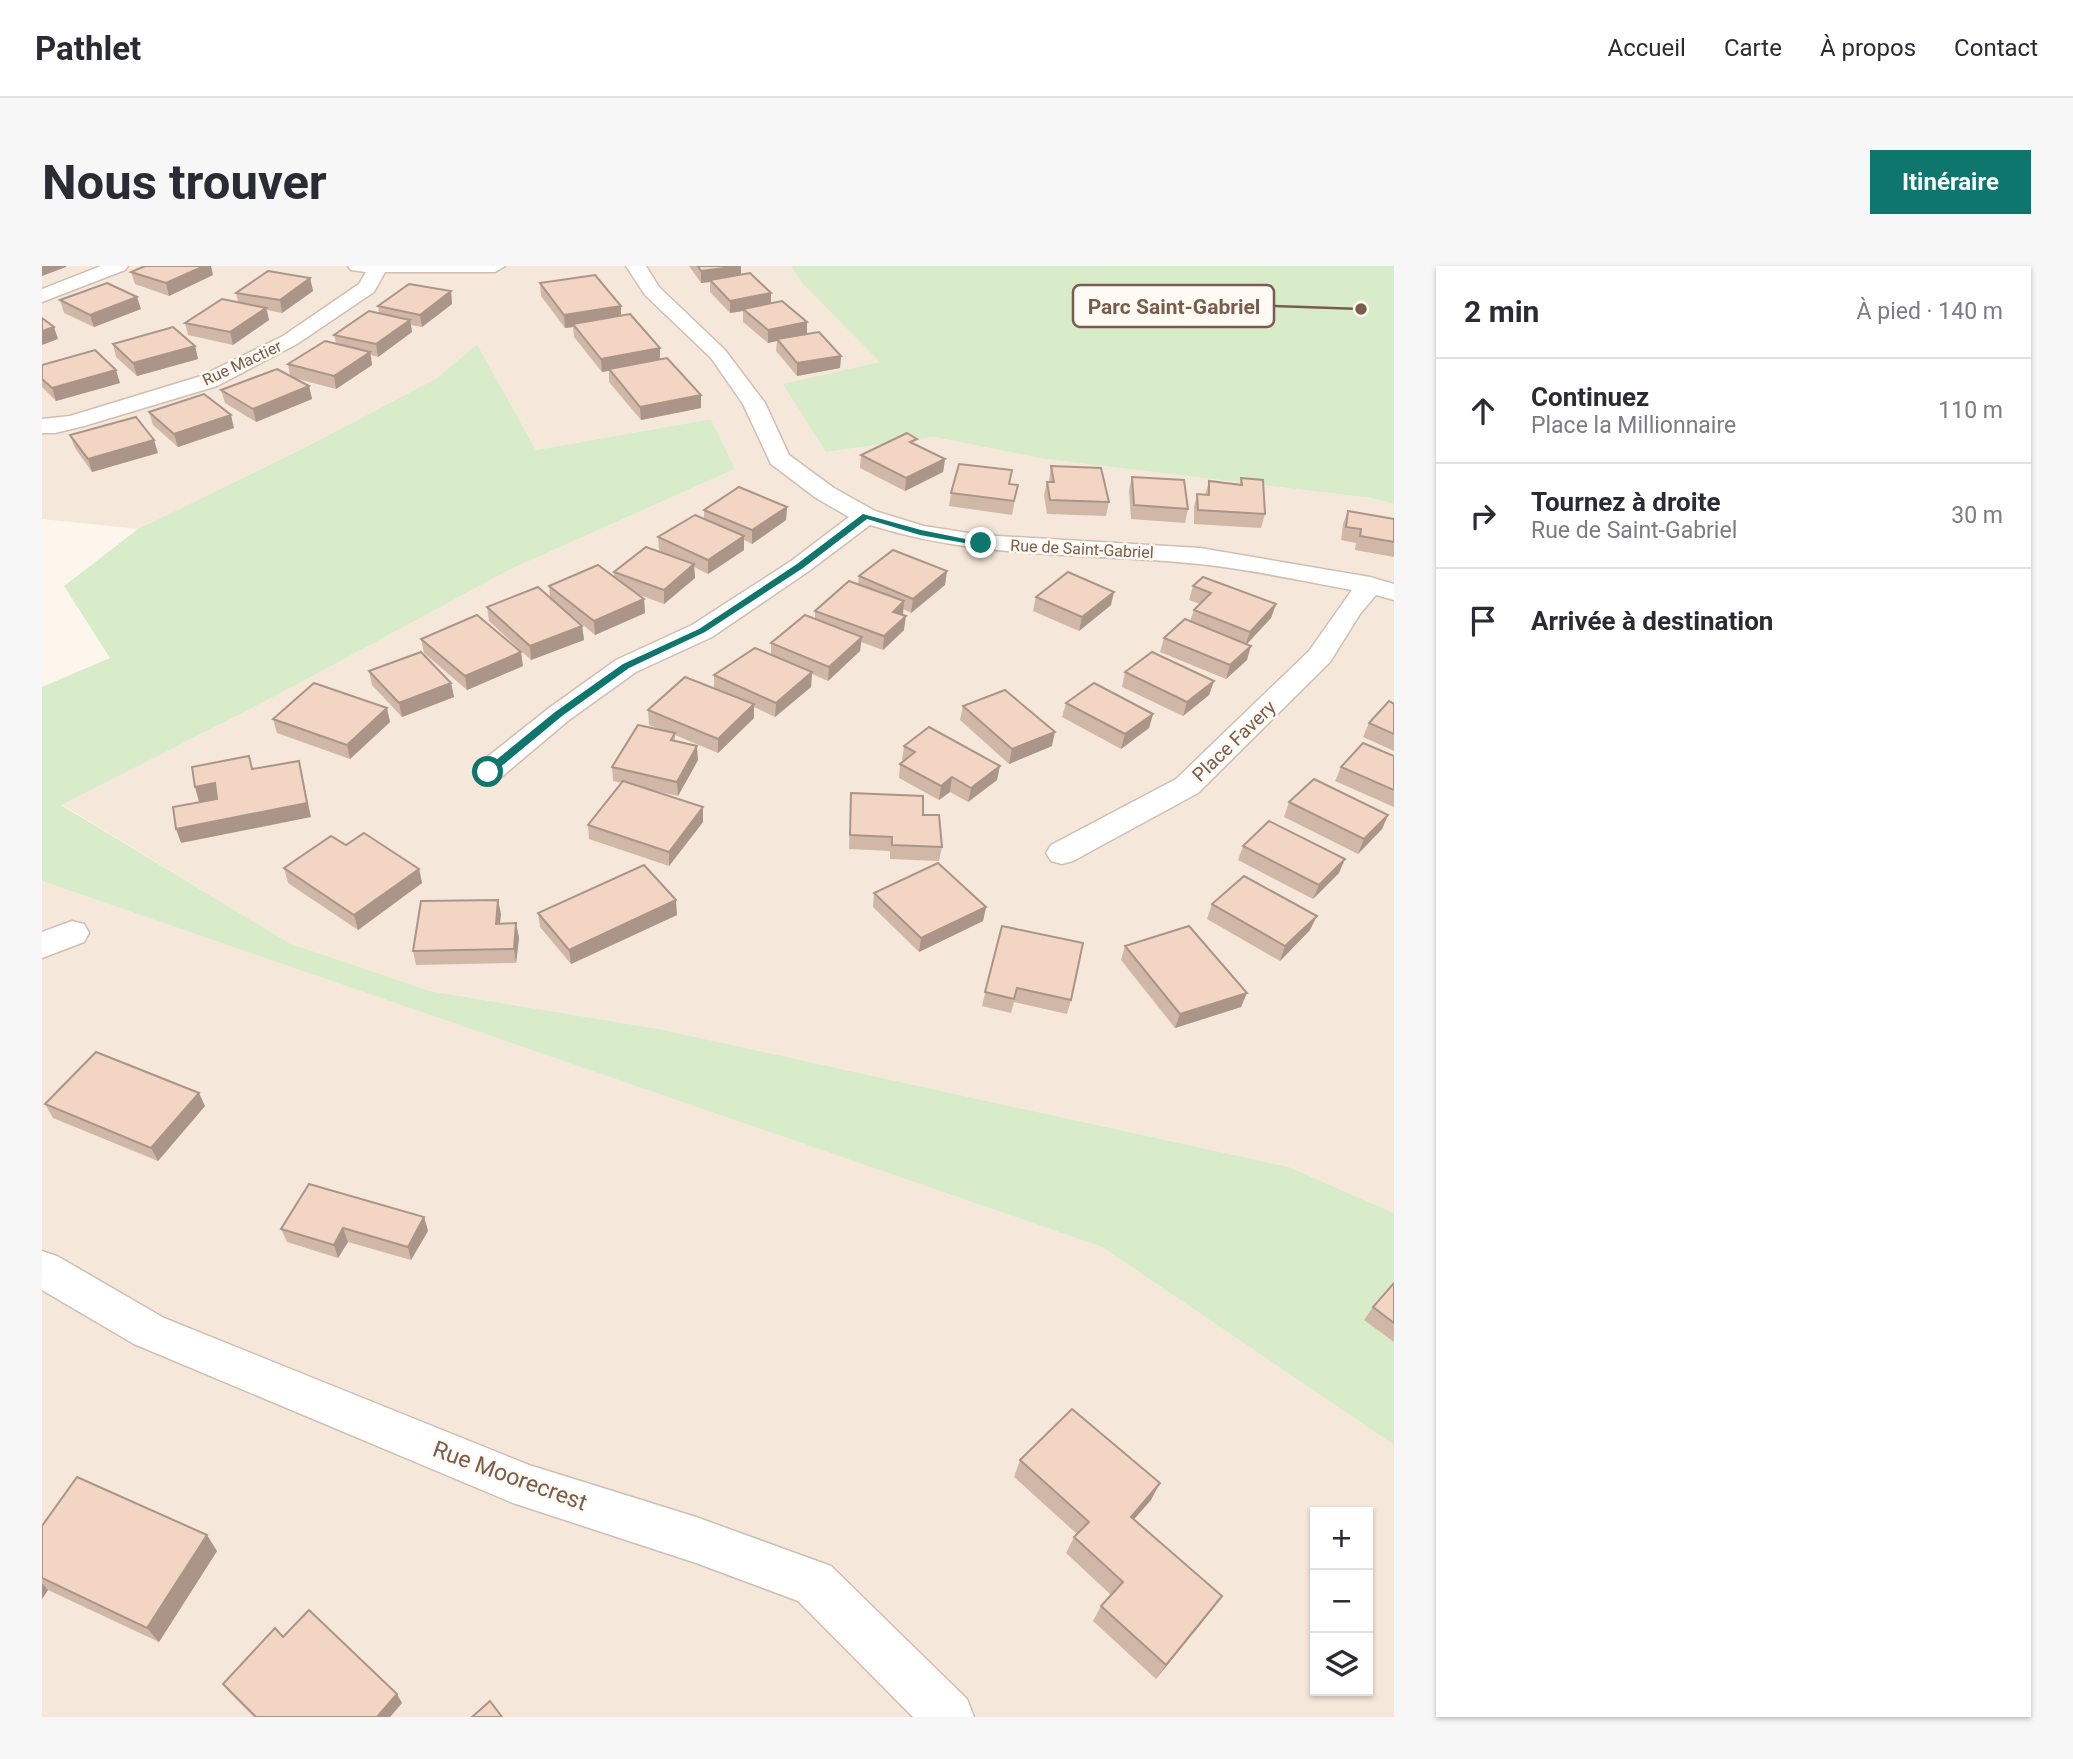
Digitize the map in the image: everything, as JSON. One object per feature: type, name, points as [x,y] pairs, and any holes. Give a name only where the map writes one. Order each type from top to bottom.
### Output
[{"type":"street","points":[[42,296],[118,266]]},
{"type":"street","points":[[368,267],[495,266]]},
{"type":"street","name":"Rue de Saint-Gabriel","points":[[636,266],[652,291],[725,364],[754,403],[779,459],[825,493],[866,516],[920,533],[981,543],[1200,556],[1382,588]]},
{"type":"street","name":"Rue Mactier","points":[[42,426],[76,421],[209,381],[290,340],[367,288],[368,267]]},
{"type":"street","points":[[488,772],[559,714],[626,666],[713,623],[800,566],[866,516]]},
{"type":"street","name":"Place Favery","points":[[1062,853],[1187,786],[1320,656],[1349,610],[1382,588]]},
{"type":"street","name":"Rue Moorecrest","points":[[42,1269],[149,1331],[529,1488],[696,1540],[814,1583],[949,1717]]},
{"type":"shaded area","points":[[42,266],[791,266],[802,283],[881,362],[826,452],[934,437],[1045,459],[1371,498],[1394,504],[1394,1213],[1289,1167],[659,1029],[430,991],[289,943],[61,804],[283,692],[511,569],[735,469],[711,419],[536,450],[477,344],[437,378],[304,448],[138,529],[42,519]]},
{"type":"shaded area","points":[[42,881],[1102,1247],[1394,1445],[1394,1717],[42,1717]]},
{"type":"green space","points":[[791,266],[1394,266],[1394,504],[1371,498],[1045,459],[934,437],[826,452],[783,384],[880,362],[802,283]]},
{"type":"green space","points":[[477,344],[536,450],[711,419],[735,469],[511,569],[283,692],[61,805],[289,943],[430,991],[659,1029],[1289,1167],[1394,1213],[1394,1445],[1102,1247],[42,881],[42,687],[110,658],[64,586],[138,529],[304,448],[437,378]]},
{"type":"building","points":[[145,266],[204,266],[166,283],[131,272]]},
{"type":"building","points":[[698,266],[740,266],[701,271]]},
{"type":"building","points":[[268,271],[310,278],[280,300],[236,293]]},
{"type":"building","points":[[750,273],[771,293],[730,301],[710,280]]},
{"type":"building","points":[[595,275],[621,306],[564,315],[540,283]]},
{"type":"building","points":[[107,283],[137,297],[90,315],[60,300]]},
{"type":"building","points":[[409,284],[451,291],[420,315],[378,306]]},
{"type":"building","points":[[222,299],[266,308],[230,332],[185,323]]},
{"type":"building","points":[[782,301],[807,322],[768,330],[743,309]]},
{"type":"building","points":[[369,311],[410,320],[376,344],[334,335]]},
{"type":"building","points":[[630,314],[660,348],[601,359],[573,324]]},
{"type":"building","points":[[42,318],[54,327],[42,331]]},
{"type":"building","points":[[173,327],[195,346],[133,363],[113,344]]},
{"type":"building","points":[[819,332],[841,356],[797,363],[777,339]]},
{"type":"building","points":[[325,341],[370,352],[334,376],[288,364]]},
{"type":"building","points":[[95,350],[116,370],[52,388],[42,379],[42,365]]},
{"type":"building","points":[[667,358],[701,395],[640,407],[609,369]]},
{"type":"building","points":[[277,369],[309,386],[253,409],[221,390]]},
{"type":"building","points":[[204,394],[231,415],[174,434],[149,412]]},
{"type":"building","points":[[136,417],[154,440],[88,459],[70,435]]},
{"type":"building","points":[[907,433],[917,439],[910,442],[945,459],[906,478],[861,455]]},
{"type":"building","points":[[959,464],[1012,470],[1009,484],[1018,485],[1014,501],[951,493]]},
{"type":"building","points":[[1051,466],[1101,468],[1109,502],[1050,500],[1047,482],[1054,482]]},
{"type":"building","points":[[1132,477],[1184,480],[1188,509],[1134,505]]},
{"type":"building","points":[[1241,478],[1263,480],[1265,514],[1198,510],[1197,494],[1209,495],[1209,481],[1242,485]]},
{"type":"building","points":[[739,487],[787,507],[752,530],[704,510]]},
{"type":"building","points":[[1348,511],[1394,519],[1394,542],[1360,536],[1361,529],[1346,527]]},
{"type":"building","points":[[695,515],[744,536],[708,560],[658,537]]},
{"type":"building","points":[[646,547],[694,564],[664,590],[614,572]]},
{"type":"building","points":[[893,550],[947,571],[913,599],[859,576]]},
{"type":"building","points":[[598,565],[644,599],[594,621],[549,586]]},
{"type":"building","points":[[1068,572],[1114,592],[1082,617],[1036,597]]},
{"type":"building","points":[[1203,577],[1276,604],[1250,632],[1194,610],[1211,593],[1193,586]]},
{"type":"building","points":[[849,581],[904,601],[893,612],[906,616],[884,636],[815,611]]},
{"type":"building","points":[[538,587],[582,626],[530,646],[487,607]]},
{"type":"building","points":[[477,615],[521,652],[465,676],[421,639]]},
{"type":"building","points":[[805,615],[862,637],[829,667],[771,643]]},
{"type":"building","points":[[1185,619],[1251,646],[1230,665],[1164,638]]},
{"type":"building","points":[[755,648],[812,672],[776,703],[714,675]]},
{"type":"building","points":[[421,652],[451,683],[399,703],[369,671]]},
{"type":"building","points":[[1152,652],[1214,681],[1187,702],[1125,672]]},
{"type":"building","points":[[685,677],[754,704],[718,739],[648,710]]},
{"type":"building","points":[[314,683],[387,708],[347,745],[273,719]]},
{"type":"building","points":[[1094,683],[1153,714],[1125,734],[1066,703]]},
{"type":"building","points":[[1005,690],[1055,732],[1012,749],[963,706]]},
{"type":"building","points":[[1389,701],[1394,704],[1394,734],[1369,723]]},
{"type":"building","points":[[638,725],[675,733],[671,740],[697,746],[677,782],[612,767]]},
{"type":"building","points":[[929,727],[1000,766],[971,788],[952,777],[941,786],[900,764],[915,752],[904,746]]},
{"type":"building","points":[[1363,743],[1394,756],[1394,790],[1341,767]]},
{"type":"building","points":[[249,756],[252,769],[299,761],[307,803],[176,829],[173,807],[217,799],[215,783],[195,787],[192,767]]},
{"type":"building","points":[[1314,779],[1388,815],[1364,839],[1289,802]]},
{"type":"building","points":[[623,781],[703,807],[669,852],[588,825]]},
{"type":"building","points":[[851,793],[923,796],[923,815],[939,815],[942,847],[892,845],[892,837],[850,835]]},
{"type":"building","points":[[1269,821],[1345,859],[1319,885],[1243,846]]},
{"type":"building","points":[[364,833],[419,869],[354,915],[284,868],[331,836],[346,845]]},
{"type":"building","points":[[938,863],[986,907],[921,938],[874,893]]},
{"type":"building","points":[[644,865],[676,900],[569,950],[538,913]]},
{"type":"building","points":[[1244,876],[1317,916],[1285,946],[1212,904]]},
{"type":"building","points":[[498,900],[496,924],[516,923],[514,949],[413,951],[421,901]]},
{"type":"building","points":[[1002,926],[1083,943],[1071,1000],[1017,988],[1014,999],[985,992]]},
{"type":"building","points":[[1189,926],[1247,993],[1180,1014],[1125,946]]},
{"type":"building","points":[[96,1052],[199,1093],[151,1148],[45,1104]]},
{"type":"building","points":[[309,1184],[424,1217],[408,1247],[343,1228],[334,1245],[281,1229]]},
{"type":"building","points":[[1394,1283],[1394,1323],[1373,1307]]},
{"type":"building","points":[[1072,1409],[1160,1483],[1131,1517],[1222,1596],[1166,1665],[1101,1606],[1123,1582],[1074,1537],[1089,1522],[1020,1460]]},
{"type":"building","points":[[77,1477],[207,1535],[147,1628],[42,1578],[42,1526]]},
{"type":"building","points":[[309,1610],[397,1694],[377,1717],[256,1717],[223,1684],[275,1628],[283,1637]]},
{"type":"building","points":[[490,1701],[502,1717],[472,1717]]},
{"type":"place","name":"Parc Saint-Gabriel","points":[[1361,309]]},
{"type":"route","points":[[488,772],[559,714],[626,666],[702,631],[800,566],[866,516],[920,533],[981,543]]}]
